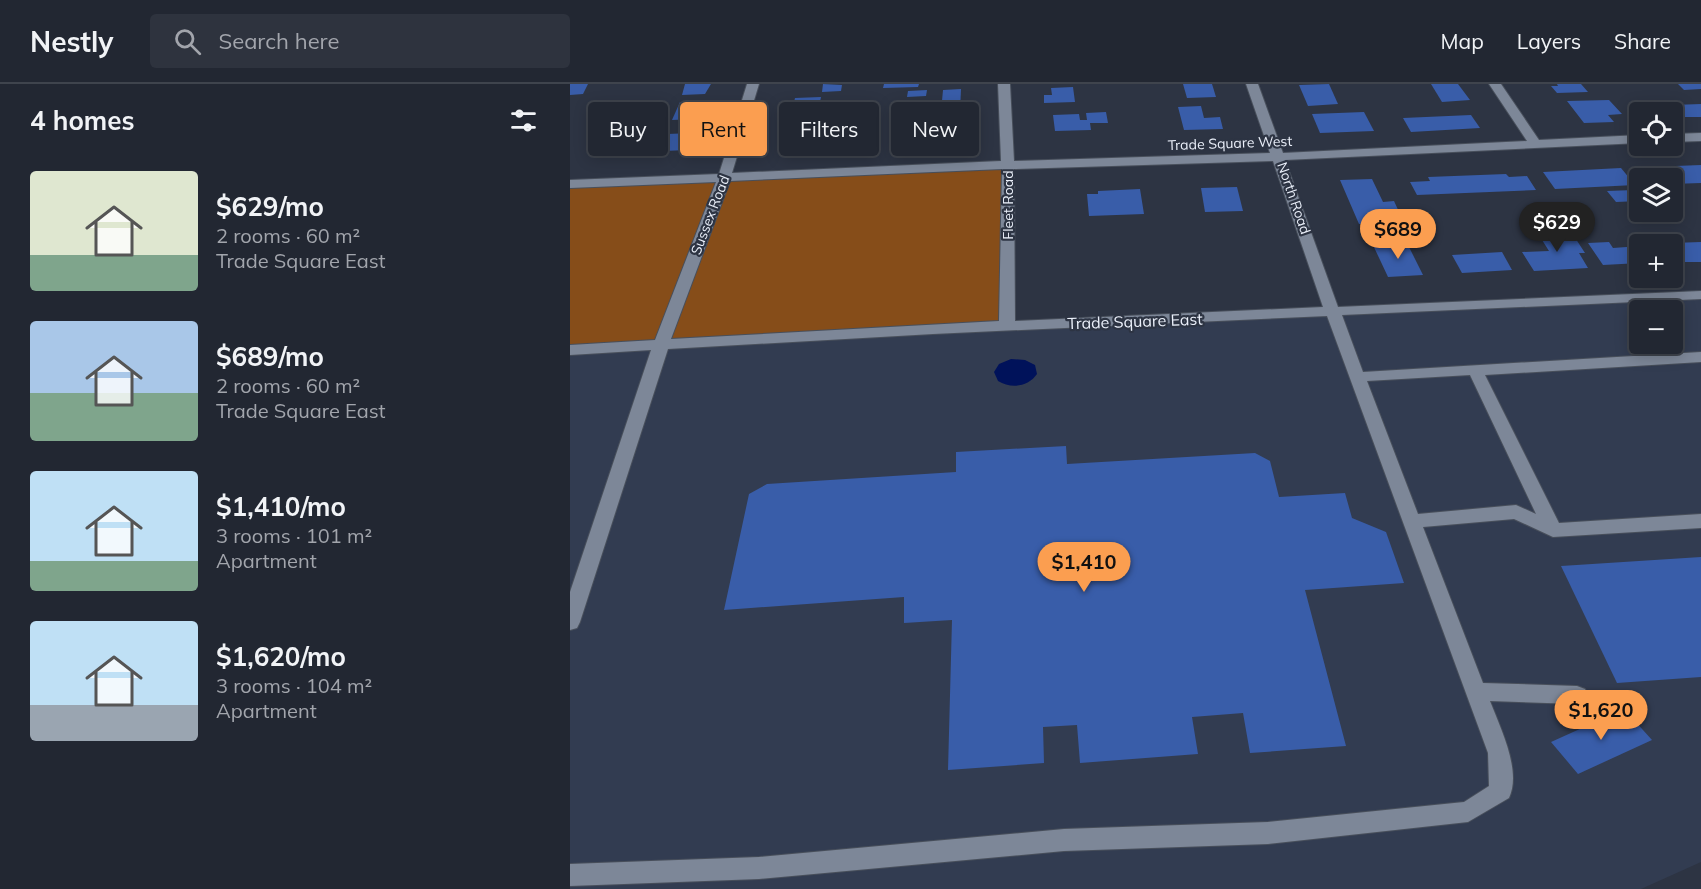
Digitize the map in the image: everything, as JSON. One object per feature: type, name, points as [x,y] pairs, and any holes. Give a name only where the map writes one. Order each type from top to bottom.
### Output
[{"type":"street","name":"Sussex Road","points":[[570,622],[579,565],[725,176],[753,84]]},
{"type":"street","name":"Fleet Road","points":[[1004,84],[1008,165],[1007,327]]},
{"type":"street","name":"North Road","points":[[570,875],[759,868],[1064,840],[1268,833],[1468,812],[1501,791],[1499,753],[1333,313],[1280,157],[1252,84]]},
{"type":"street","points":[[1495,84],[1534,142]]},
{"type":"street","points":[[1683,138],[1701,137]]},
{"type":"street","name":"Trade Square West","points":[[570,184],[1008,165],[1280,157],[1534,142],[1629,139]]},
{"type":"street","name":"Trade Square East","points":[[570,350],[1701,295]]},
{"type":"street","points":[[1357,377],[1701,357]]},
{"type":"street","points":[[1475,370],[1553,530]]},
{"type":"street","points":[[1411,521],[1516,512],[1553,530],[1701,521]]},
{"type":"street","points":[[1475,692],[1577,695]]},
{"type":"shaded area","points":[[1008,165],[1007,327],[570,350],[570,184]]},
{"type":"shaded area","points":[[1701,295],[1701,862],[1641,889],[570,889],[570,350]]},
{"type":"shaded area","points":[[1011,359],[1025,360],[1035,365],[1037,374],[1024,384],[1014,386],[1003,384],[998,381],[994,372],[999,364]]},
{"type":"building","points":[[570,84],[588,84],[583,94],[570,95]]},
{"type":"building","points":[[685,84],[711,84],[705,94],[682,95]]},
{"type":"building","points":[[823,84],[842,85],[841,91],[822,92]]},
{"type":"building","points":[[884,84],[919,84],[918,87],[883,88]]},
{"type":"building","points":[[1183,84],[1212,84],[1216,97],[1187,98]]},
{"type":"building","points":[[1329,84],[1338,104],[1308,106],[1299,85]]},
{"type":"building","points":[[1431,84],[1458,84],[1470,100],[1442,102]]},
{"type":"building","points":[[1557,84],[1581,84],[1588,92],[1557,93],[1551,86],[1558,86]]},
{"type":"building","points":[[1678,84],[1701,84],[1701,89],[1684,90]]},
{"type":"building","points":[[1073,87],[1075,102],[1044,103],[1044,95],[1052,95],[1051,88]]},
{"type":"building","points":[[961,89],[960,102],[942,102],[943,90]]},
{"type":"building","points":[[927,90],[926,96],[907,97],[908,91]]},
{"type":"building","points":[[821,97],[820,102],[794,102],[795,98]]},
{"type":"building","points":[[1609,100],[1622,114],[1608,115],[1614,122],[1584,123],[1567,101]]},
{"type":"building","points":[[680,102],[680,120],[672,120]]},
{"type":"building","points":[[1701,104],[1701,117],[1683,117],[1683,105]]},
{"type":"building","points":[[1201,106],[1204,118],[1220,117],[1223,129],[1184,130],[1178,107]]},
{"type":"building","points":[[1106,112],[1108,123],[1090,123],[1091,130],[1055,131],[1053,115],[1079,114],[1080,120],[1087,120],[1086,113]]},
{"type":"building","points":[[1364,112],[1374,131],[1320,133],[1312,114]]},
{"type":"building","points":[[1471,115],[1480,128],[1411,132],[1403,118]]},
{"type":"building","points":[[668,134],[680,134],[680,150],[668,151]]},
{"type":"building","points":[[1701,165],[1701,183],[1683,184],[1683,168],[1650,167]]},
{"type":"building","points":[[1621,168],[1629,178],[1629,185],[1555,189],[1543,172]]},
{"type":"building","points":[[1506,174],[1509,177],[1527,176],[1536,190],[1417,195],[1410,182],[1430,181],[1428,177]]},
{"type":"building","points":[[1372,179],[1383,202],[1394,201],[1400,214],[1385,214],[1389,222],[1359,224],[1340,180]]},
{"type":"building","points":[[1237,187],[1243,211],[1205,212],[1201,188]]},
{"type":"building","points":[[1140,189],[1144,214],[1089,216],[1087,194],[1098,194],[1098,191]]},
{"type":"building","points":[[1629,190],[1629,201],[1616,202],[1607,191]]},
{"type":"building","points":[[1570,230],[1585,253],[1579,253],[1588,268],[1534,271],[1522,252],[1549,251],[1537,232]]},
{"type":"building","points":[[1609,242],[1613,248],[1629,247],[1629,264],[1603,265],[1588,243]]},
{"type":"building","points":[[1701,242],[1701,262],[1683,262],[1683,243]]},
{"type":"building","points":[[1407,243],[1423,275],[1388,277],[1373,245]]},
{"type":"building","points":[[1502,252],[1512,270],[1462,273],[1452,255]]},
{"type":"building","points":[[1066,446],[1067,464],[1255,453],[1270,461],[1279,497],[1345,493],[1352,518],[1386,532],[1404,583],[1305,590],[1346,746],[1250,753],[1243,713],[1192,717],[1198,754],[1080,763],[1077,725],[1043,727],[1044,763],[948,770],[952,620],[904,623],[904,597],[724,610],[749,494],[767,484],[956,472],[956,452]]},
{"type":"building","points":[[1701,557],[1701,677],[1617,683],[1561,566]]},
{"type":"building","points":[[1624,709],[1652,740],[1578,774],[1551,742]]}]
